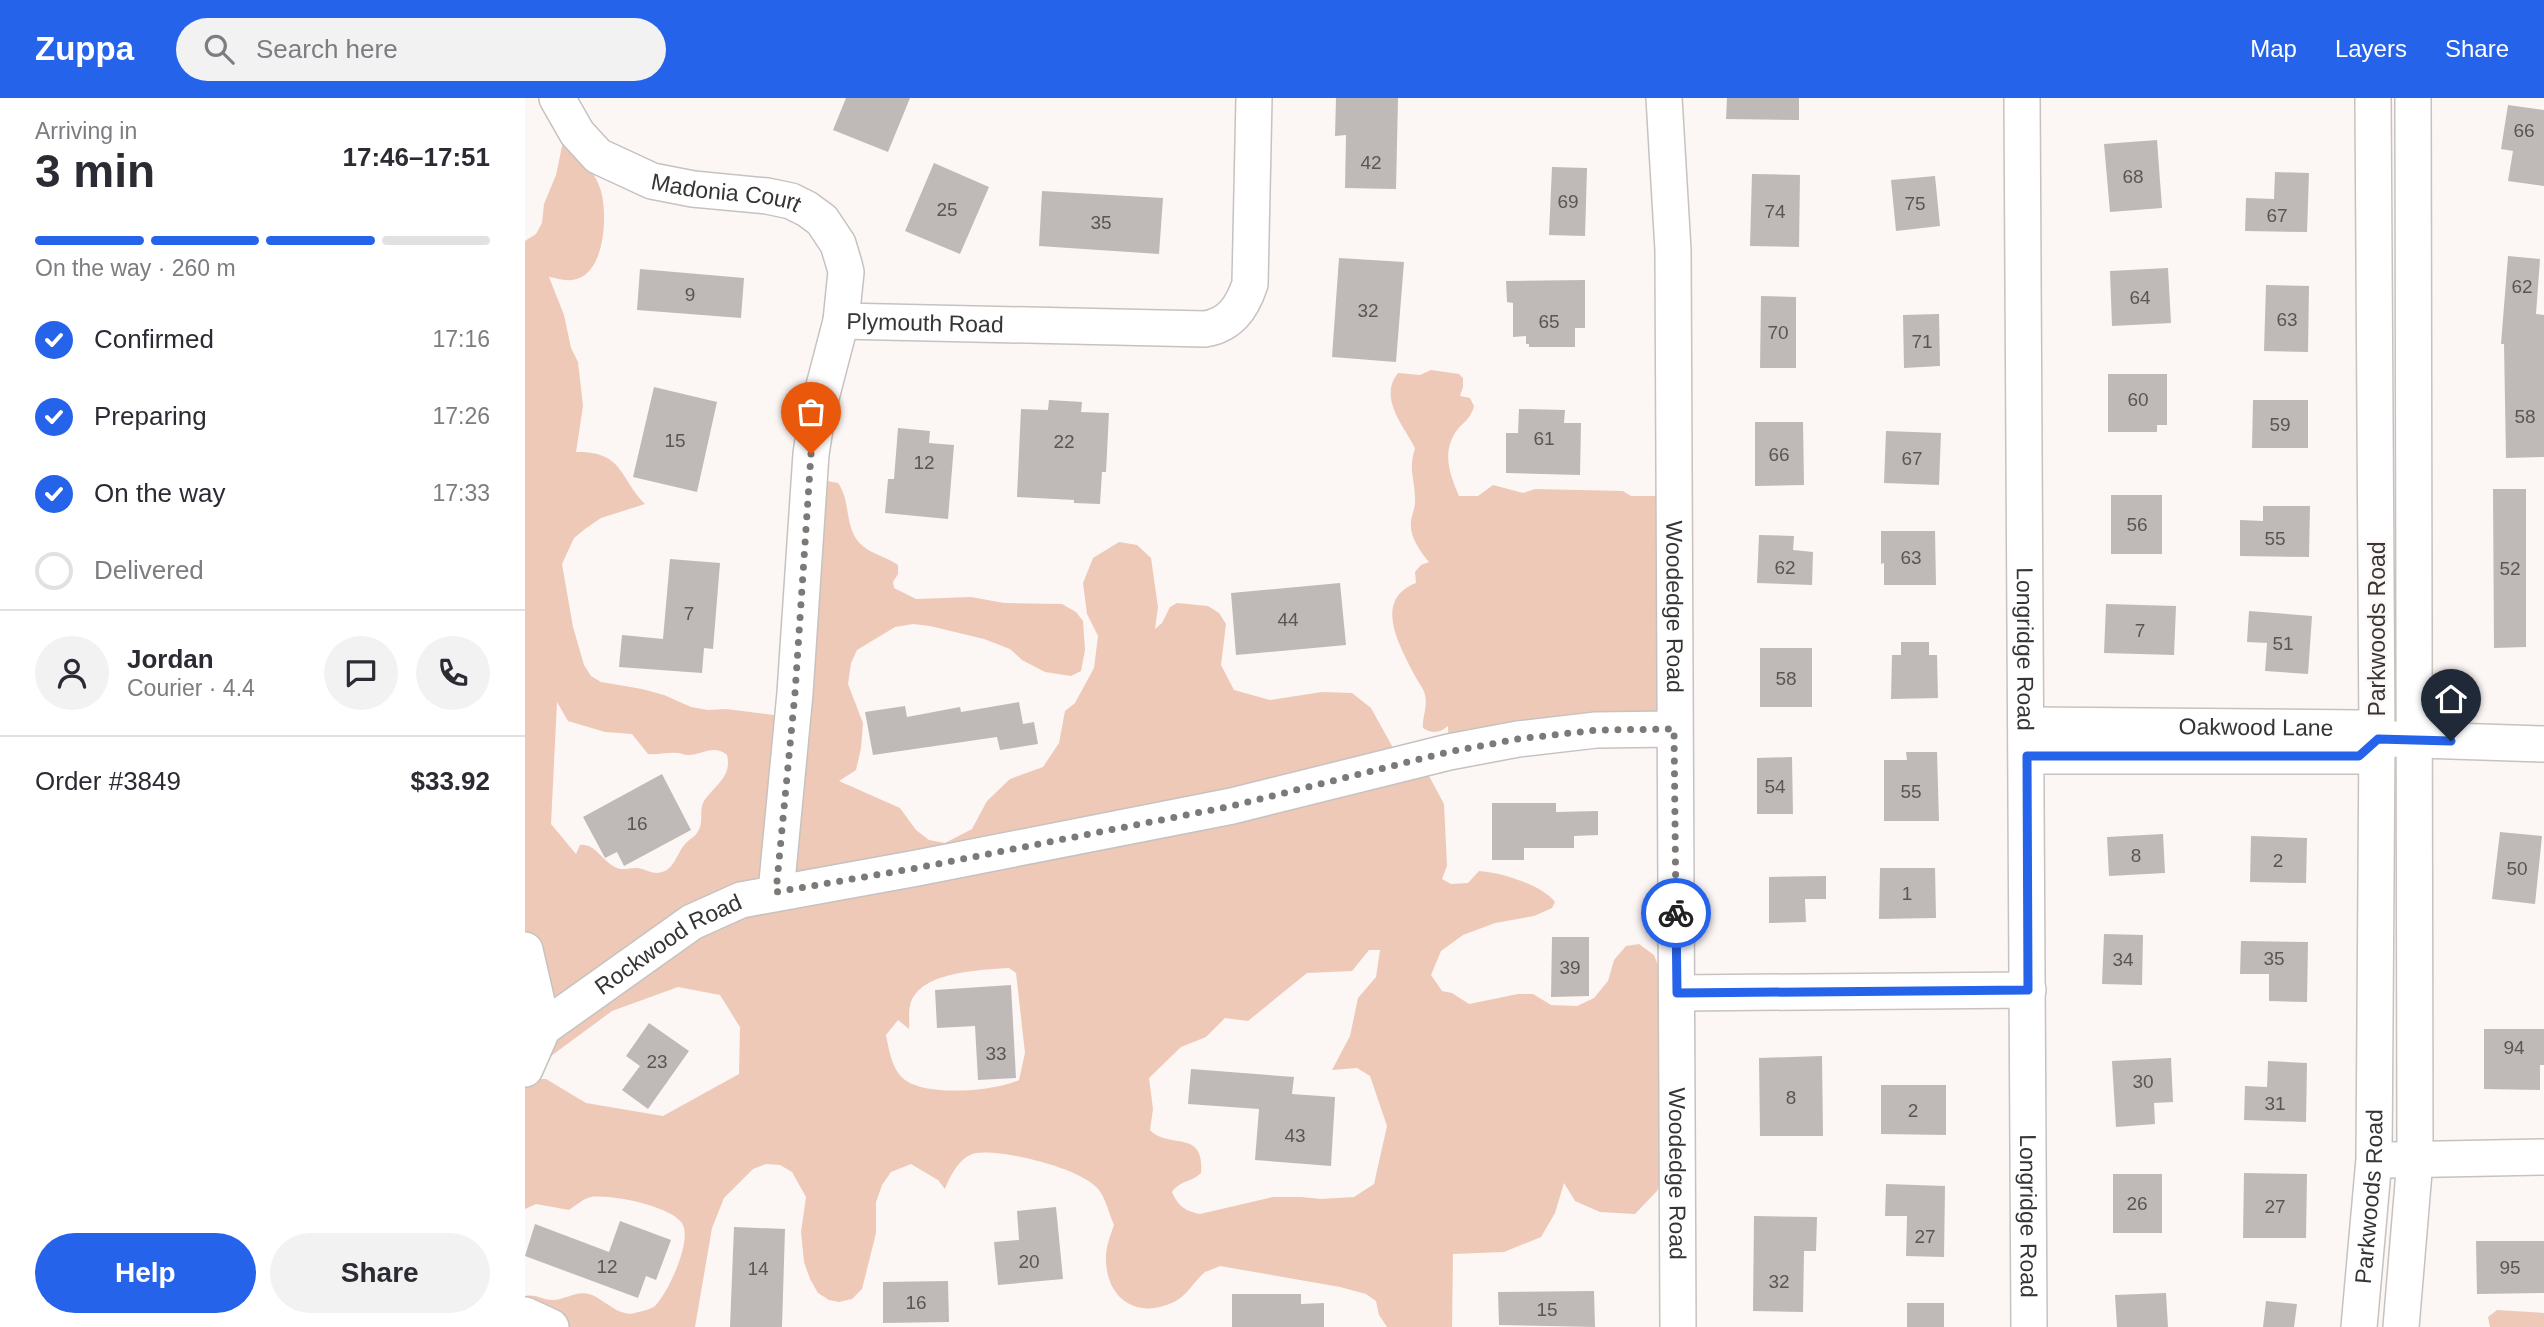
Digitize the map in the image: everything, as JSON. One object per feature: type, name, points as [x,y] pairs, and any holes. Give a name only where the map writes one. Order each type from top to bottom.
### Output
[{"type":"street","name":"Madonia Court","points":[[557,98],[577,133],[599,156],[652,181],[693,189],[778,197],[814,214],[830,231],[844,264],[846,272],[841,321]]},
{"type":"street","name":"Plymouth Road","points":[[776,892],[795,693],[811,454],[818,409],[841,321],[1205,329],[1224,324],[1240,306],[1250,284],[1254,98]]},
{"type":"street","name":"Woodedge Road","points":[[1664,98],[1673,250],[1678,1327]]},
{"type":"street","name":"Longridge Road","points":[[2022,98],[2029,1327]]},
{"type":"street","name":"Parkwoods Road","points":[[2359,1327],[2374,1159],[2378,739],[2373,98]]},
{"type":"street","name":"Parkwoods Road","points":[[2401,1327],[2415,1160],[2413,98]]},
{"type":"street","name":"Rockwood Road","points":[[543,1028],[692,922],[741,900],[1232,806],[1448,752],[1518,739],[1597,730],[1674,729]]},
{"type":"street","name":"Oakwood Lane","points":[[2027,741],[2359,756],[2378,739]]},
{"type":"street","points":[[2378,739],[2544,744]]},
{"type":"street","points":[[525,950],[543,1028],[525,1069]]},
{"type":"street","points":[[1677,993],[2028,990]]},
{"type":"street","points":[[2374,1159],[2544,1157]]},
{"type":"street","points":[[525,1315],[551,1327]]},
{"type":"shaded area","points":[[564,137],[595,177],[601,191],[604,215],[601,244],[591,269],[582,277],[571,280],[549,277],[564,315],[571,348],[578,362],[583,406],[576,452],[603,456],[612,461],[645,504],[601,518],[585,529],[574,538],[562,564],[573,627],[584,665],[591,676],[601,682],[664,695],[691,707],[774,715],[783,710],[816,492],[827,481],[838,483],[857,540],[868,550],[898,565],[894,588],[916,599],[971,597],[1004,603],[1062,604],[1076,612],[1083,621],[1085,650],[1081,671],[1071,676],[1045,672],[1022,660],[1010,649],[984,639],[930,626],[913,624],[895,627],[857,650],[851,663],[848,684],[863,723],[861,748],[856,770],[839,781],[900,808],[916,830],[929,840],[945,843],[972,829],[987,801],[1010,779],[1043,767],[1059,743],[1065,711],[1075,703],[1094,668],[1098,636],[1087,614],[1083,583],[1093,558],[1119,542],[1137,545],[1151,558],[1158,607],[1155,629],[1162,623],[1170,607],[1177,603],[1208,606],[1219,613],[1226,624],[1221,665],[1234,690],[1270,700],[1322,692],[1352,693],[1371,708],[1402,764],[1428,774],[1444,804],[1447,866],[1442,879],[1451,884],[1468,883],[1479,871],[1498,874],[1531,885],[1555,902],[1552,908],[1534,916],[1495,923],[1463,935],[1441,951],[1431,975],[1442,991],[1452,993],[1469,1004],[1518,994],[1533,994],[1551,1005],[1577,1006],[1594,998],[1608,981],[1614,960],[1626,946],[1639,944],[1654,955],[1665,984],[1678,1129],[1657,1191],[1635,1214],[1600,1212],[1575,1201],[1564,1183],[1555,1213],[1541,1237],[1504,1252],[1453,1254],[1452,1327],[1387,1327],[1379,1315],[1376,1301],[1366,1294],[1220,1266],[1205,1272],[1174,1302],[1149,1308],[1128,1303],[1119,1296],[1108,1276],[1106,1252],[1114,1225],[1099,1190],[1077,1174],[1060,1168],[1022,1157],[988,1153],[976,1153],[960,1162],[945,1189],[938,1180],[911,1164],[891,1172],[882,1185],[876,1202],[876,1233],[862,1289],[852,1299],[839,1302],[829,1300],[818,1293],[804,1262],[801,1232],[806,1197],[792,1172],[780,1165],[766,1164],[753,1169],[724,1198],[712,1228],[695,1327],[534,1327],[525,1312],[525,1296],[556,1300],[576,1294],[592,1295],[618,1311],[629,1314],[655,1306],[677,1266],[685,1231],[682,1223],[666,1211],[612,1197],[588,1198],[569,1210],[536,1204],[525,1209],[525,1079],[546,1079],[586,1103],[663,1116],[739,1074],[740,1027],[720,995],[678,987],[612,1011],[547,1059],[525,944],[525,241],[536,234],[542,223],[544,204],[556,175]],"holes":[[[557,702],[568,721],[605,732],[632,734],[648,754],[693,755],[717,750],[727,755],[725,775],[704,801],[699,830],[668,869],[657,873],[639,868],[618,868],[585,845],[580,845],[576,854],[551,824]],[[1369,950],[1380,950],[1376,977],[1358,998],[1350,1036],[1332,1070],[1357,1068],[1370,1076],[1387,1126],[1374,1184],[1354,1197],[1273,1197],[1200,1214],[1183,1207],[1172,1192],[1201,1173],[1201,1159],[1192,1145],[1158,1136],[1150,1130],[1153,1109],[1149,1078],[1181,1047],[1206,1037],[1225,1018],[1248,1021],[1307,973],[1352,971]],[[1009,968],[1016,973],[1025,1053],[1019,1080],[994,1087],[962,1090],[929,1089],[905,1080],[894,1065],[886,1035],[898,1020],[909,1029],[909,1009],[915,994],[925,986],[937,979],[968,972]]]},
{"type":"shaded area","points":[[1431,370],[1459,374],[1463,378],[1460,396],[1470,398],[1474,406],[1455,433],[1449,449],[1450,472],[1459,496],[1478,496],[1493,485],[1523,493],[1535,489],[1623,491],[1631,496],[1674,496],[1674,729],[1449,752],[1448,726],[1436,732],[1423,728],[1426,703],[1424,693],[1397,638],[1392,612],[1395,600],[1416,583],[1415,572],[1421,565],[1429,562],[1416,543],[1411,527],[1415,502],[1412,469],[1415,448],[1395,412],[1391,392],[1398,373],[1420,375]]},
{"type":"shaded area","points":[[2497,1310],[2544,1313],[2544,1327],[2490,1327],[2488,1317]]},
{"type":"building","points":[[846,98],[910,98],[888,152],[833,130]]},
{"type":"building","points":[[1336,98],[1398,98],[1396,189],[1345,188],[1346,135],[1335,136]]},
{"type":"building","points":[[1727,98],[1799,98],[1799,120],[1726,119]]},
{"type":"building","points":[[2508,105],[2544,110],[2544,186],[2508,181],[2513,151],[2501,149]]},
{"type":"building","points":[[2157,140],[2162,208],[2110,212],[2104,144]]},
{"type":"building","points":[[934,163],[989,187],[960,254],[905,231]]},
{"type":"building","points":[[1552,167],[1587,168],[1585,236],[1549,235]]},
{"type":"building","points":[[2275,172],[2309,173],[2307,232],[2245,231],[2246,198],[2274,199]]},
{"type":"building","points":[[1752,174],[1800,175],[1799,247],[1750,246]]},
{"type":"building","points":[[1935,176],[1940,226],[1896,231],[1891,180]]},
{"type":"building","points":[[1042,191],[1163,198],[1159,254],[1039,246]]},
{"type":"building","points":[[2508,256],[2540,259],[2536,314],[2544,315],[2544,457],[2506,458],[2504,344],[2501,344]]},
{"type":"building","points":[[1339,258],[1404,262],[1396,362],[1332,357]]},
{"type":"building","points":[[2168,268],[2171,323],[2112,326],[2110,271]]},
{"type":"building","points":[[640,269],[744,278],[741,318],[637,310]]},
{"type":"building","points":[[1585,280],[1585,328],[1575,328],[1575,347],[1529,347],[1529,344],[1526,344],[1526,336],[1513,337],[1513,303],[1507,302],[1506,281]]},
{"type":"building","points":[[2266,285],[2309,286],[2308,352],[2264,351]]},
{"type":"building","points":[[1761,296],[1796,297],[1796,368],[1760,368]]},
{"type":"building","points":[[1939,314],[1940,366],[1904,368],[1903,315]]},
{"type":"building","points":[[2108,374],[2167,374],[2167,425],[2157,425],[2157,432],[2108,432]]},
{"type":"building","points":[[654,387],[717,402],[697,492],[633,477]]},
{"type":"building","points":[[1049,400],[1082,402],[1081,412],[1109,413],[1106,472],[1102,472],[1100,504],[1017,497],[1021,409],[1048,410]]},
{"type":"building","points":[[2253,400],[2308,400],[2308,448],[2252,448]]},
{"type":"building","points":[[1519,409],[1565,410],[1564,423],[1581,423],[1580,475],[1506,473],[1506,433],[1518,433]]},
{"type":"building","points":[[1755,422],[1803,422],[1804,485],[1755,486]]},
{"type":"building","points":[[898,428],[930,431],[929,443],[954,445],[948,519],[885,513],[888,479],[894,479]]},
{"type":"building","points":[[1886,431],[1941,433],[1939,485],[1884,483]]},
{"type":"building","points":[[2493,489],[2526,489],[2526,647],[2494,648]]},
{"type":"building","points":[[2111,495],[2162,495],[2162,554],[2111,554]]},
{"type":"building","points":[[2263,506],[2310,506],[2309,557],[2240,556],[2240,520],[2263,521]]},
{"type":"building","points":[[1881,531],[1935,531],[1936,585],[1884,585]]},
{"type":"building","points":[[1759,535],[1794,536],[1793,550],[1813,552],[1812,585],[1757,583]]},
{"type":"building","points":[[670,559],[720,563],[713,649],[704,648],[702,673],[619,667],[622,635],[663,639]]},
{"type":"building","points":[[1340,583],[1346,645],[1236,655],[1231,593]]},
{"type":"building","points":[[2106,604],[2176,606],[2174,655],[2104,653]]},
{"type":"building","points":[[2249,611],[2312,616],[2308,674],[2265,671],[2267,643],[2247,642]]},
{"type":"building","points":[[1901,642],[1929,642],[1929,655],[1937,655],[1938,698],[1891,699],[1892,655],[1901,655]]},
{"type":"building","points":[[1760,648],[1812,648],[1812,707],[1760,707]]},
{"type":"building","points":[[1019,702],[1023,724],[1034,722],[1038,744],[1000,750],[997,737],[873,755],[865,712],[905,706],[907,717],[960,707],[961,712]]},
{"type":"building","points":[[1906,752],[1937,752],[1939,821],[1884,821],[1884,760],[1907,760]]},
{"type":"building","points":[[1792,757],[1793,814],[1757,814],[1757,758]]},
{"type":"building","points":[[662,774],[691,830],[624,866],[617,852],[605,858],[583,817]]},
{"type":"building","points":[[1492,803],[1556,803],[1556,812],[1598,811],[1598,835],[1574,836],[1574,848],[1524,848],[1524,860],[1492,860]]},
{"type":"building","points":[[2500,832],[2542,836],[2535,904],[2492,899]]},
{"type":"building","points":[[2163,834],[2165,873],[2109,876],[2107,837]]},
{"type":"building","points":[[2251,836],[2307,838],[2306,883],[2250,882]]},
{"type":"building","points":[[1880,868],[1935,868],[1936,918],[1879,919]]},
{"type":"building","points":[[1826,876],[1826,899],[1805,899],[1806,922],[1769,923],[1769,877]]},
{"type":"building","points":[[2104,934],[2143,935],[2142,985],[2102,984]]},
{"type":"building","points":[[1552,937],[1589,937],[1589,996],[1551,997]]},
{"type":"building","points":[[2241,941],[2308,942],[2307,1002],[2269,1001],[2269,974],[2240,974]]},
{"type":"building","points":[[1011,985],[1016,1078],[978,1080],[975,1026],[937,1028],[935,990]]},
{"type":"building","points":[[649,1023],[689,1051],[648,1109],[622,1090],[640,1066],[626,1056]]},
{"type":"building","points":[[2484,1029],[2544,1029],[2544,1065],[2540,1065],[2540,1090],[2484,1089]]},
{"type":"building","points":[[1822,1056],[1823,1136],[1760,1136],[1759,1058]]},
{"type":"building","points":[[2171,1058],[2173,1102],[2154,1103],[2155,1124],[2116,1127],[2112,1061]]},
{"type":"building","points":[[2268,1061],[2307,1063],[2306,1122],[2244,1120],[2245,1086],[2267,1087]]},
{"type":"building","points":[[1191,1069],[1294,1077],[1292,1094],[1335,1097],[1331,1166],[1255,1160],[1259,1109],[1188,1104]]},
{"type":"building","points":[[1881,1085],[1946,1085],[1946,1135],[1881,1134]]},
{"type":"building","points":[[2244,1173],[2307,1174],[2306,1238],[2243,1238]]},
{"type":"building","points":[[2113,1174],[2162,1174],[2162,1233],[2113,1233]]},
{"type":"building","points":[[1886,1184],[1945,1186],[1944,1257],[1906,1256],[1907,1216],[1885,1216]]},
{"type":"building","points":[[1056,1207],[1063,1279],[998,1285],[994,1242],[1019,1240],[1017,1211]]},
{"type":"building","points":[[1754,1216],[1817,1217],[1816,1251],[1804,1251],[1803,1312],[1753,1311]]},
{"type":"building","points":[[620,1221],[671,1240],[656,1280],[646,1276],[638,1298],[525,1256],[535,1224],[609,1252]]},
{"type":"building","points":[[734,1227],[785,1229],[782,1327],[730,1327]]},
{"type":"building","points":[[2476,1241],[2544,1241],[2544,1293],[2477,1294]]},
{"type":"building","points":[[948,1281],[949,1322],[883,1323],[883,1282]]},
{"type":"building","points":[[1594,1291],[1595,1327],[1499,1325],[1498,1292]]},
{"type":"building","points":[[2166,1293],[2168,1327],[2117,1327],[2115,1295]]},
{"type":"building","points":[[1232,1294],[1301,1294],[1301,1304],[1324,1303],[1324,1327],[1232,1327]]},
{"type":"building","points":[[2266,1301],[2297,1304],[2294,1327],[2263,1327]]},
{"type":"building","points":[[1907,1303],[1944,1303],[1944,1327],[1907,1327]]},
{"type":"way so far","points":[[811,454],[795,693],[776,892],[917,868],[1232,806],[1448,752],[1518,739],[1597,730],[1674,729],[1676,913]]},
{"type":"route","points":[[1676,913],[1677,993],[2028,990],[2027,756],[2359,756],[2378,739],[2451,741]]}]
